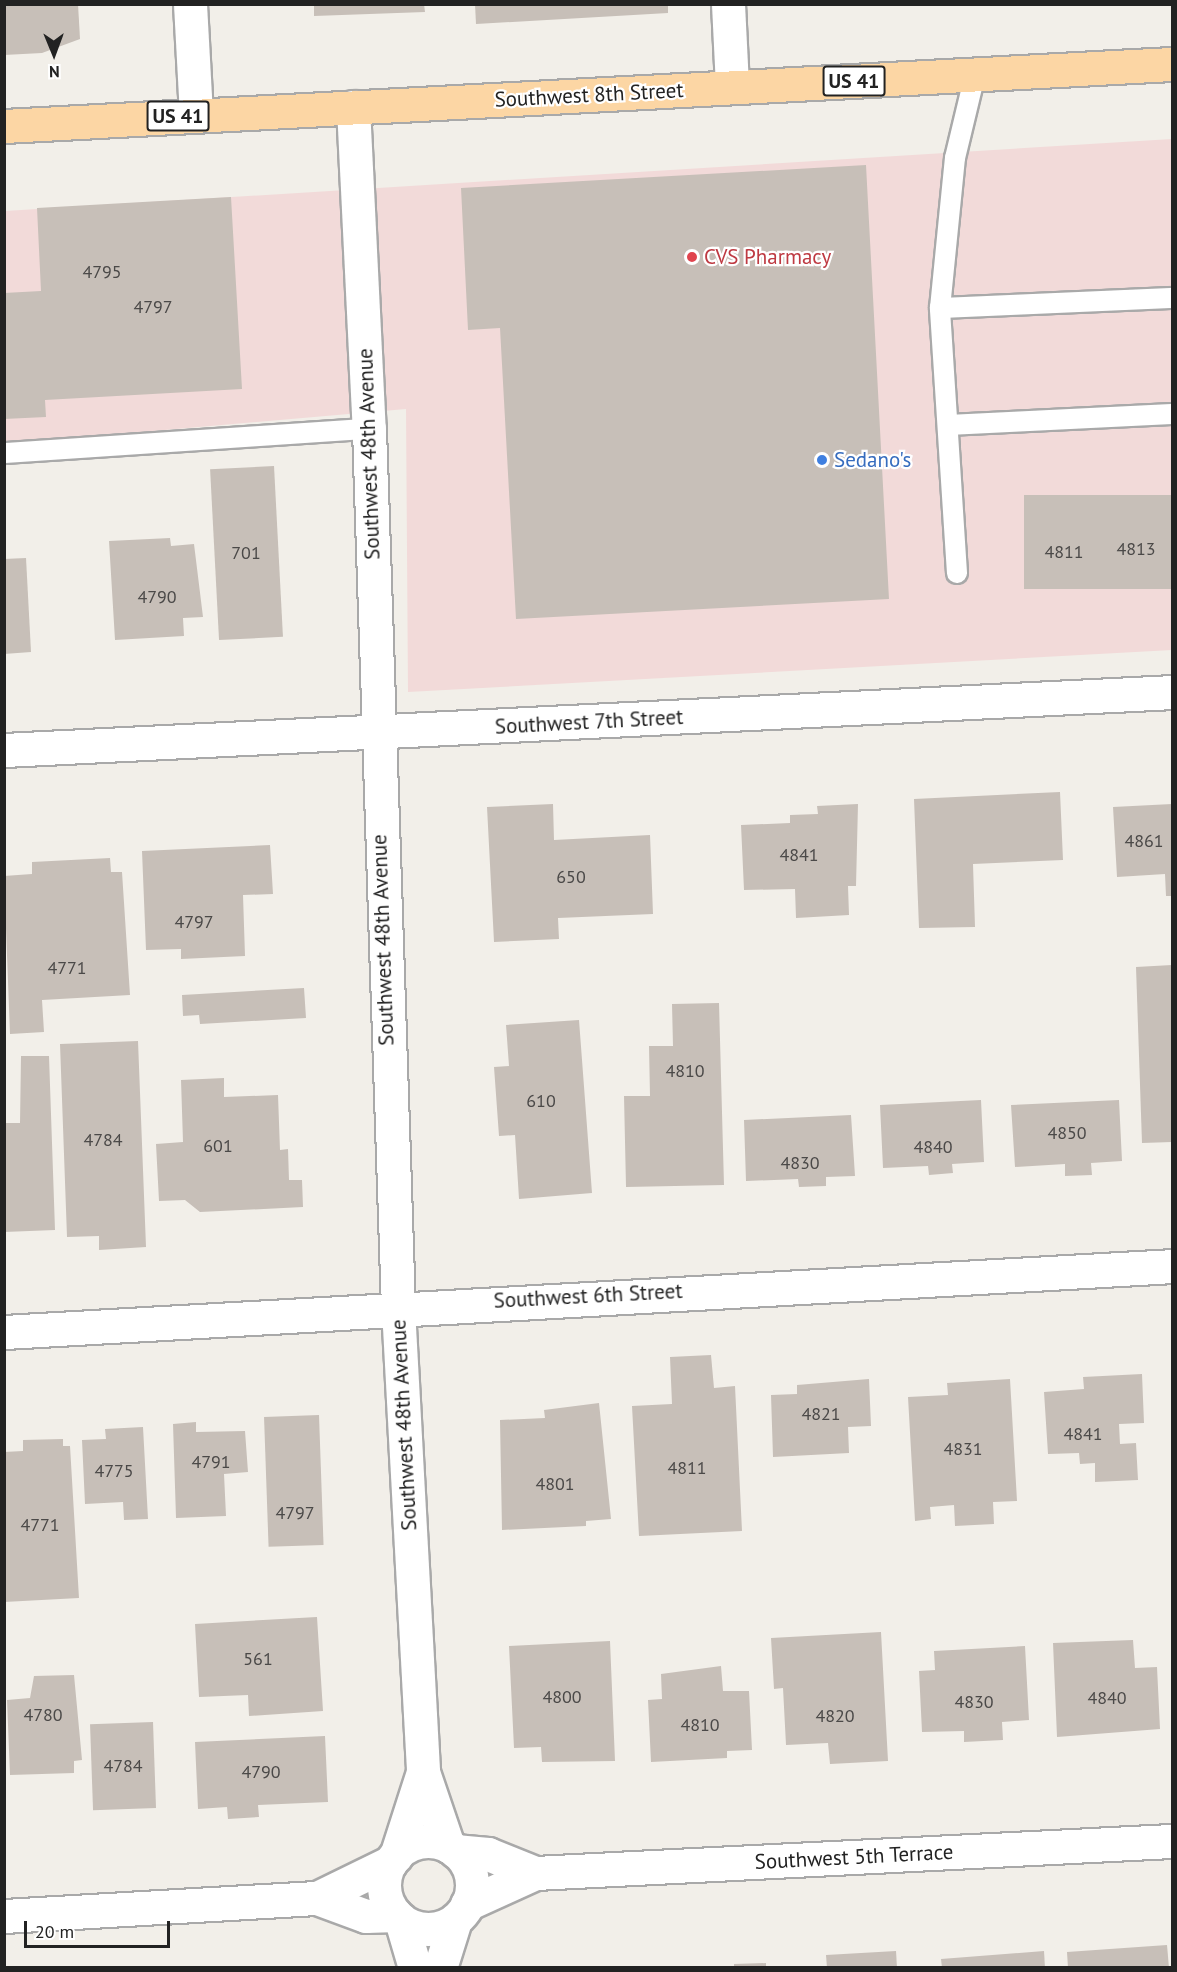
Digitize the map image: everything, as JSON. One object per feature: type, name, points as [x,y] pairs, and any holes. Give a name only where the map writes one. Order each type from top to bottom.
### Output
[{"type":"main road","name":"Southwest 8th Street","points":[[4,126],[1173,64]]},
{"type":"street","points":[[190,4],[196,115]]},
{"type":"street","points":[[728,4],[732,87]]},
{"type":"street","name":"Southwest 48th Avenue","points":[[352,107],[369,429],[377,734],[398,1308],[423,1772],[452,1849]]},
{"type":"street","name":"Southwest 7th Street","points":[[4,750],[377,734],[1173,692]]},
{"type":"street","name":"Southwest 6th Street","points":[[4,1332],[1173,1266]]},
{"type":"street","name":"Southwest 48th Avenue","points":[[393,1859],[423,1772]]},
{"type":"street","name":"Southwest 5th Terrace","points":[[316,1898],[393,1859],[420,1842],[488,1854],[535,1873],[1173,1841]]},
{"type":"street","points":[[440,1968],[461,1912],[470,1870],[452,1849]]},
{"type":"street","points":[[393,1859],[385,1895],[398,1917],[415,1968]]},
{"type":"street","name":"Southwest 5th Terrace","points":[[4,1916],[316,1898],[366,1916],[398,1917],[428,1929],[512,1888],[535,1873]]},
{"type":"lane","points":[[957,573],[940,308],[955,158],[975,75]]},
{"type":"lane","points":[[940,308],[1173,298]]},
{"type":"lane","points":[[948,425],[1173,414]]},
{"type":"lane","points":[[4,453],[369,429]]},
{"type":"shaded area","points":[[1172,139],[1172,650],[408,692],[406,409],[5,444],[5,211]]},
{"type":"building","points":[[4,4],[78,4],[80,39],[42,53],[4,55]]},
{"type":"building","points":[[314,4],[424,4],[425,12],[314,16]]},
{"type":"building","points":[[475,4],[668,4],[668,13],[476,24]]},
{"type":"building","points":[[866,165],[889,599],[516,619],[500,328],[468,330],[461,188]]},
{"type":"building","points":[[231,197],[242,389],[45,400],[46,417],[4,419],[4,293],[41,291],[37,208]]},
{"type":"building","points":[[274,466],[283,637],[219,640],[210,469]]},
{"type":"building","points":[[1024,495],[1172,495],[1172,589],[1024,589]]},
{"type":"building","points":[[170,538],[171,546],[194,544],[203,617],[183,618],[184,636],[115,640],[109,541]]},
{"type":"building","points":[[26,558],[31,652],[4,654],[4,559]]},
{"type":"building","points":[[1060,792],[1063,860],[973,864],[975,927],[919,928],[914,799]]},
{"type":"building","points":[[553,804],[554,840],[650,835],[653,914],[558,918],[559,939],[494,942],[487,807]]},
{"type":"building","points":[[858,804],[856,886],[848,886],[849,915],[796,918],[795,889],[744,890],[741,825],[790,823],[790,815],[818,814],[817,806]]},
{"type":"building","points":[[1172,804],[1172,896],[1166,896],[1165,874],[1117,877],[1113,807]]},
{"type":"building","points":[[270,845],[273,894],[243,895],[245,956],[181,959],[181,949],[146,950],[142,851]]},
{"type":"building","points":[[110,858],[111,872],[122,872],[130,995],[42,1000],[44,1032],[10,1034],[4,876],[32,874],[32,862]]},
{"type":"building","points":[[1172,965],[1172,1142],[1142,1143],[1136,967]]},
{"type":"building","points":[[304,988],[306,1018],[200,1024],[199,1015],[183,1016],[182,995]]},
{"type":"building","points":[[719,1003],[724,1185],[626,1187],[624,1096],[650,1096],[649,1046],[673,1046],[672,1004]]},
{"type":"building","points":[[579,1020],[592,1193],[519,1199],[515,1135],[499,1136],[494,1067],[509,1066],[506,1025]]},
{"type":"building","points":[[138,1041],[146,1247],[99,1250],[99,1236],[67,1237],[60,1044]]},
{"type":"building","points":[[21,1056],[49,1056],[55,1230],[4,1232],[4,1123],[20,1123]]},
{"type":"building","points":[[224,1078],[224,1097],[278,1095],[280,1150],[288,1149],[289,1180],[302,1180],[303,1207],[200,1212],[185,1200],[159,1201],[156,1144],[183,1142],[181,1080]]},
{"type":"building","points":[[981,1100],[984,1162],[952,1164],[953,1173],[929,1175],[928,1166],[883,1168],[880,1105]]},
{"type":"building","points":[[1119,1100],[1122,1161],[1091,1163],[1092,1175],[1065,1176],[1065,1164],[1015,1167],[1011,1105]]},
{"type":"building","points":[[851,1115],[855,1176],[826,1177],[826,1186],[799,1187],[798,1179],[746,1181],[744,1120]]},
{"type":"building","points":[[711,1355],[714,1388],[735,1386],[742,1531],[639,1536],[632,1406],[672,1404],[670,1357]]},
{"type":"building","points":[[1142,1374],[1144,1423],[1119,1424],[1120,1444],[1136,1443],[1138,1480],[1095,1482],[1095,1463],[1080,1464],[1079,1453],[1048,1454],[1044,1392],[1084,1389],[1083,1377]]},
{"type":"building","points":[[869,1379],[871,1426],[848,1427],[849,1453],[773,1457],[771,1395],[797,1394],[797,1385]]},
{"type":"building","points":[[1010,1379],[1017,1501],[993,1502],[994,1524],[955,1526],[954,1505],[930,1507],[931,1519],[915,1521],[908,1397],[948,1395],[947,1383]]},
{"type":"building","points":[[599,1403],[611,1519],[586,1521],[586,1526],[502,1530],[500,1420],[545,1418],[544,1410]]},
{"type":"building","points":[[319,1415],[324,1545],[269,1547],[264,1417]]},
{"type":"building","points":[[196,1422],[196,1432],[245,1431],[248,1472],[224,1474],[226,1516],[176,1518],[173,1424]]},
{"type":"building","points":[[143,1427],[148,1519],[124,1520],[123,1502],[85,1504],[82,1440],[106,1439],[105,1429]]},
{"type":"building","points":[[63,1439],[63,1446],[70,1446],[79,1598],[4,1602],[4,1452],[23,1451],[23,1440]]},
{"type":"building","points":[[317,1617],[323,1711],[249,1716],[248,1695],[199,1697],[195,1624]]},
{"type":"building","points":[[881,1632],[888,1761],[830,1764],[828,1743],[786,1745],[783,1688],[774,1689],[771,1638]]},
{"type":"building","points":[[1133,1640],[1135,1668],[1157,1667],[1160,1729],[1057,1737],[1053,1643]]},
{"type":"building","points":[[610,1641],[615,1761],[542,1762],[541,1747],[514,1748],[509,1646]]},
{"type":"building","points":[[1025,1646],[1029,1720],[1002,1722],[1003,1740],[964,1742],[964,1731],[922,1732],[919,1671],[935,1670],[934,1651]]},
{"type":"building","points":[[721,1666],[723,1691],[749,1691],[752,1750],[727,1751],[727,1758],[651,1762],[648,1700],[662,1699],[661,1674]]},
{"type":"building","points":[[74,1675],[82,1760],[74,1761],[74,1773],[10,1775],[7,1700],[30,1698],[34,1676]]},
{"type":"building","points":[[153,1722],[156,1808],[93,1810],[90,1724]]},
{"type":"building","points":[[325,1736],[328,1802],[258,1805],[259,1817],[228,1819],[227,1807],[198,1809],[195,1742]]},
{"type":"building","points":[[1167,1945],[1169,1968],[1068,1968],[1067,1952]]},
{"type":"building","points":[[896,1951],[897,1968],[827,1968],[826,1955]]},
{"type":"building","points":[[1044,1951],[1045,1968],[942,1968],[941,1959]]},
{"type":"building","points":[[766,1963],[766,1968],[734,1968],[734,1964]]},
{"type":"place","name":"CVS Pharmacy","points":[[692,257]]},
{"type":"place","name":"Sedano's","points":[[822,460]]}]
